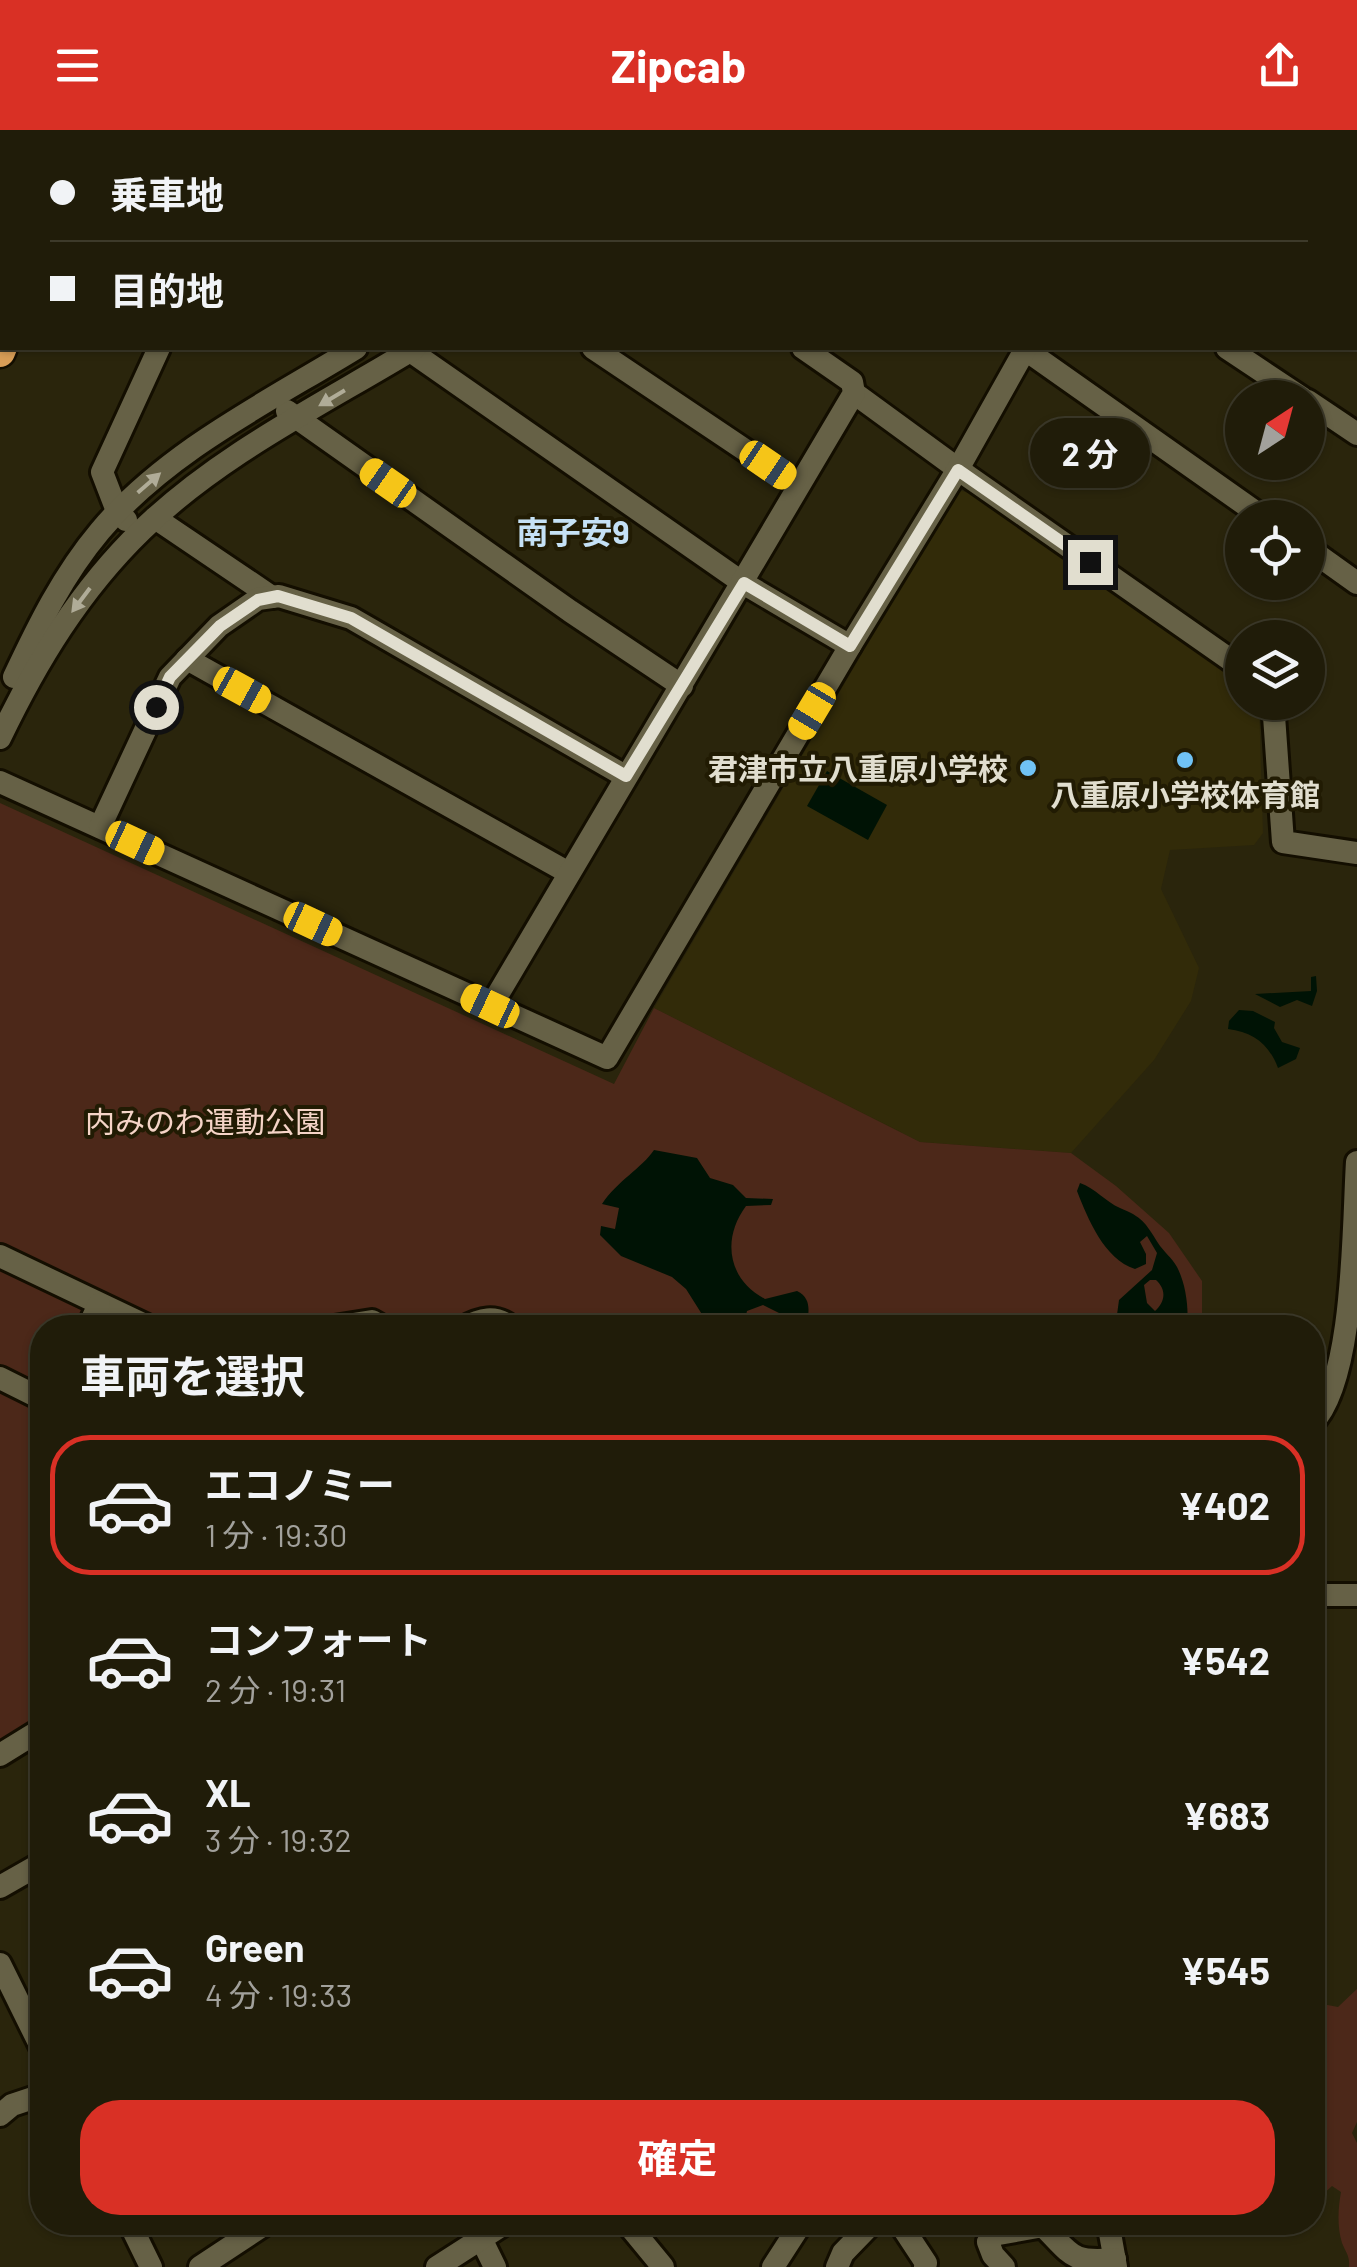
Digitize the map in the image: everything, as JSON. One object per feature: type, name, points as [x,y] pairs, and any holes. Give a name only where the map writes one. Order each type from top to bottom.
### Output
[{"type":"street","points":[[158,350],[102,472],[117,511],[272,597]]},
{"type":"street","points":[[0,708],[37,628],[66,578],[117,511],[204,441],[353,350]]},
{"type":"street","points":[[0,738],[34,668],[54,638],[105,570],[147,525],[203,479],[408,350]]},
{"type":"street","points":[[411,350],[744,583],[850,646]]},
{"type":"street","points":[[596,350],[797,484]]},
{"type":"street","points":[[490,1006],[854,392],[852,382],[806,350]]},
{"type":"street","points":[[0,782],[607,1058],[958,470],[1024,350]]},
{"type":"street","points":[[1028,350],[1239,500]]},
{"type":"street","points":[[1230,350],[1276,380]]},
{"type":"street","points":[[854,392],[958,470],[1225,656]]},
{"type":"street","points":[[274,398],[296,419],[682,686]]},
{"type":"street","points":[[1325,412],[1357,434]]},
{"type":"street","points":[[1325,560],[1357,582]]},
{"type":"street","points":[[100,827],[170,677],[220,626],[258,600],[278,596],[351,618],[626,776]]},
{"type":"street","points":[[187,659],[569,873]]},
{"type":"street","points":[[1274,720],[1284,842],[1357,853]]},
{"type":"street","points":[[1325,1408],[1352,1313],[1357,1162]]},
{"type":"street","points":[[0,1256],[123,1315]]},
{"type":"street","points":[[94,1315],[99,1304]]},
{"type":"street","points":[[0,1378],[30,1393]]},
{"type":"street","points":[[1325,1594],[1357,1595]]},
{"type":"street","points":[[0,1755],[30,1736]]},
{"type":"street","points":[[0,1887],[30,1870]]},
{"type":"street","points":[[0,1964],[30,2025]]},
{"type":"street","points":[[0,2115],[12,2105],[30,2100]]},
{"type":"street","points":[[135,2235],[151,2267]]},
{"type":"street","points":[[200,2267],[248,2235]]},
{"type":"street","points":[[437,2267],[473,2235]]},
{"type":"street","points":[[479,2235],[495,2267]]},
{"type":"street","points":[[637,2235],[663,2267]]},
{"type":"street","points":[[773,2267],[794,2235]]},
{"type":"street","points":[[838,2267],[842,2253],[860,2235]]},
{"type":"street","points":[[909,2235],[925,2267]]},
{"type":"street","points":[[993,2235],[988,2242],[1004,2267]]},
{"type":"street","points":[[1052,2235],[1076,2259],[1116,2263],[1111,2235]]},
{"type":"shaded area","name":"君津市立八重原小学校","points":[[958,490],[969,493],[1225,666],[1225,720],[1260,720],[1263,833],[1254,845],[1170,850],[1161,889],[1199,968],[1191,1001],[1154,1060],[1071,1153],[920,1142],[654,1008]]},
{"type":"shaded area","points":[[827,771],[887,805],[868,840],[807,806]]},
{"type":"shaded area","points":[[1316,976],[1312,1006],[1297,1000],[1280,1007],[1255,994],[1311,991],[1311,977]]},
{"type":"shaded area","points":[[1239,1010],[1253,1011],[1275,1022],[1282,1042],[1300,1048],[1296,1059],[1278,1068],[1259,1041],[1228,1029],[1229,1021]]},
{"type":"shaded area","points":[[654,1150],[697,1158],[710,1178],[733,1185],[746,1198],[773,1199],[771,1205],[746,1206],[734,1231],[732,1257],[752,1291],[765,1299],[797,1291],[805,1298],[808,1315],[783,1315],[763,1305],[746,1315],[702,1315],[686,1289],[672,1277],[621,1256],[600,1235],[601,1226],[615,1229],[619,1208],[602,1204]]},
{"type":"shaded area","points":[[1080,1183],[1138,1217],[1175,1264],[1188,1315],[1117,1315],[1119,1300],[1152,1270],[1157,1253],[1147,1236],[1140,1242],[1146,1264],[1135,1269],[1124,1264],[1098,1237],[1077,1191]],"holes":[[[1156,1280],[1162,1288],[1161,1304],[1155,1311],[1147,1303],[1144,1285]]]},
{"type":"green space","name":"内みのわ運動公園","points":[[0,803],[614,1084],[654,1008],[920,1142],[1071,1153],[1169,1233],[1202,1281],[1202,1315],[30,1315],[30,1723],[0,1742]]},
{"type":"green space","points":[[1357,1989],[1357,2122],[1352,2133],[1357,2143],[1357,2267],[1349,2267],[1339,2231],[1341,2192],[1332,2186],[1325,2192],[1325,2004],[1338,2007]]},
{"type":"place","name":"八重原小学校体育館","points":[[1185,760]]},
{"type":"place","name":"君津市立八重原小学校","points":[[1028,768]]},
{"type":"district","name":"南子安9","points":[[573,531]]},
{"type":"route","points":[[156,707],[170,677],[220,626],[258,600],[278,596],[351,618],[626,776],[744,583],[850,646],[958,470],[1090,562]]}]
